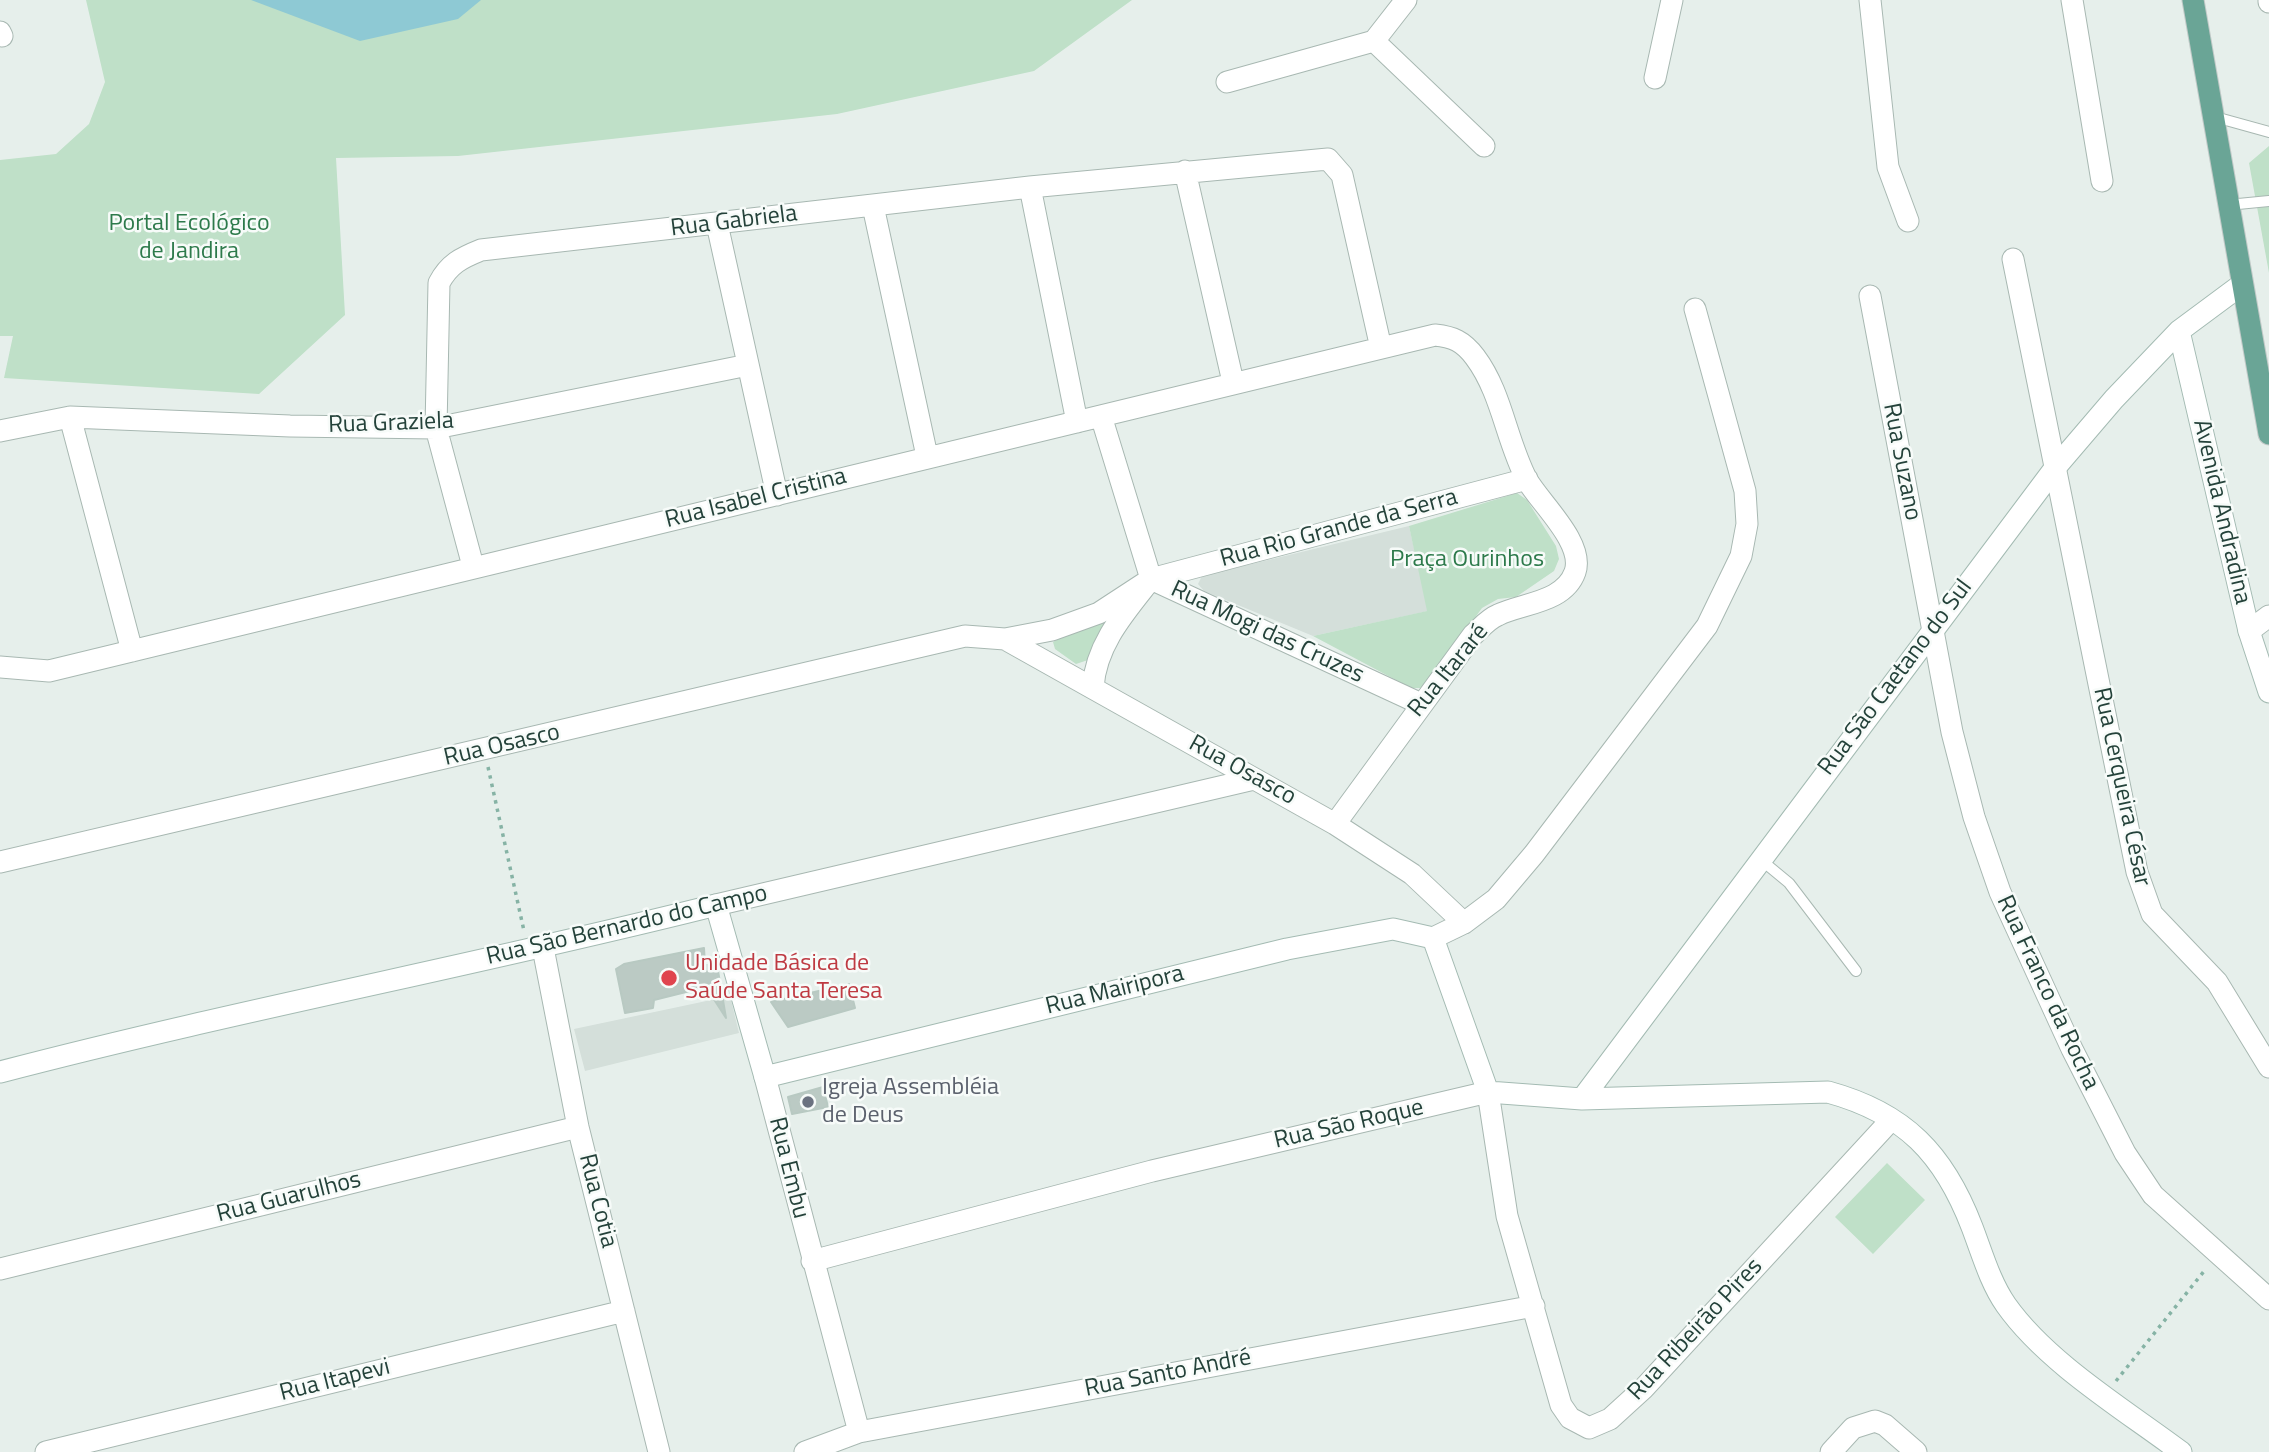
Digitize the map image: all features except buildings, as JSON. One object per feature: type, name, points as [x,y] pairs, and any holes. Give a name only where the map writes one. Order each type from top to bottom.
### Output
[{"type":"main road","points":[[2193,0],[2269,434]]},
{"type":"street","points":[[1227,82],[1374,41],[1406,0]]},
{"type":"street","points":[[1655,78],[1672,0]]},
{"type":"street","points":[[1870,0],[1888,167],[1908,221]]},
{"type":"street","points":[[2072,0],[2102,181]]},
{"type":"street","points":[[1374,41],[1484,146]]},
{"type":"street","name":"Rua Gabriela","points":[[473,566],[436,428],[439,283],[447,268],[461,258],[481,250],[1030,187],[1328,159],[1342,174],[1381,348]]},
{"type":"street","points":[[1185,171],[1233,382]]},
{"type":"street","points":[[1030,187],[1077,422]]},
{"type":"street","points":[[873,206],[927,456]]},
{"type":"street","points":[[717,224],[777,495]]},
{"type":"street","name":"Rua Cerqueira César","points":[[2013,259],[2128,833],[2146,900],[2161,926],[2217,982],[2269,1067]]},
{"type":"street","name":"Rua São Caetano do Sul","points":[[1582,1099],[2055,468],[2114,399],[2179,331],[2241,285]]},
{"type":"street","name":"Rua Suzano","points":[[1870,296],[1933,628]]},
{"type":"street","points":[[1433,938],[1464,923],[1496,899],[1534,853],[1707,626],[1741,556],[1746,524],[1745,491],[1695,309]]},
{"type":"street","name":"Avenida Andradina","points":[[2179,331],[2249,631],[2269,692]]},
{"type":"street","name":"Rua Isabel Cristina","points":[[0,667],[49,671],[473,566],[1435,335],[1456,338],[1475,356],[1496,395],[1527,479]]},
{"type":"street","name":"Rua Graziela","points":[[0,431],[70,417],[168,418],[290,426],[436,428],[748,365]]},
{"type":"street","points":[[1101,416],[1151,579]]},
{"type":"street","points":[[70,417],[132,650]]},
{"type":"street","name":"Rua Rio Grande da Serra","points":[[1151,579],[1527,479]]},
{"type":"street","name":"Rua Itararé","points":[[1335,824],[1421,704],[1488,621],[1551,596],[1565,587],[1575,572],[1576,558],[1569,537],[1527,479]]},
{"type":"street","name":"Rua Osasco","points":[[0,862],[965,636],[1005,639],[1052,630],[1099,613],[1151,579]]},
{"type":"street","name":"Rua Mogi das Cruzes","points":[[1093,687],[1094,665],[1102,648],[1151,579],[1421,704]]},
{"type":"street","points":[[2249,631],[2269,616]]},
{"type":"street","name":"Rua Franco da Rocha","points":[[1933,628],[1952,732],[1974,817],[2000,892],[2027,956],[2125,1153],[2153,1195],[2269,1299]]},
{"type":"street","name":"Rua Osasco","points":[[1005,639],[1335,824],[1412,874],[1464,923]]},
{"type":"street","name":"Rua São Bernardo do Campo","points":[[0,1072],[128,1039],[536,949],[1254,779]]},
{"type":"street","name":"Rua Embu","points":[[716,905],[765,1077],[859,1432]]},
{"type":"street","name":"Rua Mairipora","points":[[765,1077],[1287,949],[1393,929],[1433,938]]},
{"type":"street","name":"Rua Ribeirão Pires","points":[[1433,938],[1488,1092],[1507,1216],[1561,1405],[1580,1426],[1599,1426],[1644,1388],[1891,1120]]},
{"type":"street","name":"Rua Cotia","points":[[536,949],[659,1452]]},
{"type":"street","name":"Rua São Roque","points":[[812,1261],[1152,1171],[1488,1092],[1582,1099],[1828,1092],[1860,1101],[1922,1142],[1952,1179],[1987,1266],[2006,1305],[2058,1359],[2181,1452]]},
{"type":"street","name":"Rua Guarulhos","points":[[0,1269],[579,1127]]},
{"type":"street","name":"Rua Santo André","points":[[805,1452],[859,1432],[1534,1306]]},
{"type":"street","name":"Rua Itapevi","points":[[46,1452],[624,1311]]},
{"type":"street","points":[[1831,1452],[1853,1428],[1875,1421],[1885,1425],[1916,1452]]},
{"type":"lane","points":[[2215,117],[2269,132]]},
{"type":"lane","points":[[2228,205],[2269,201]]},
{"type":"lane","points":[[1760,859],[1789,883],[1856,971]]},
{"type":"path","points":[[484,750],[536,949]]},
{"type":"path","points":[[2105,1395],[2218,1255]]},
{"type":"shaded area","points":[[1409,526],[1428,611],[1313,636],[1204,591],[1198,584],[1202,576]]},
{"type":"shaded area","points":[[730,996],[739,1033],[585,1071],[574,1029]]},
{"type":"green space","name":"Portal Ecológico de Jandira","points":[[86,0],[1132,0],[1034,71],[837,114],[458,156],[336,158],[345,315],[259,394],[4,378],[13,336],[0,336],[0,160],[56,154],[89,124],[105,82]]},
{"type":"green space","points":[[2269,146],[2269,273],[2249,163]]},
{"type":"green space","name":"Praça Ourinhos","points":[[1517,493],[1527,500],[1556,546],[1559,559],[1554,571],[1516,597],[1498,599],[1482,608],[1430,680],[1420,688],[1411,688],[1313,636],[1427,611],[1409,526]]},
{"type":"green space","points":[[1106,614],[1110,620],[1088,660],[1076,664],[1055,649],[1053,642]]},
{"type":"green space","points":[[1887,1163],[1925,1200],[1873,1254],[1835,1217]]},
{"type":"water","points":[[251,0],[481,0],[458,19],[360,41]]},
{"type":"place","name":"Unidade Básica de Saúde Santa Teresa","points":[[669,978]]},
{"type":"place","name":"Igreja Assembléia de Deus","points":[[808,1102]]}]
